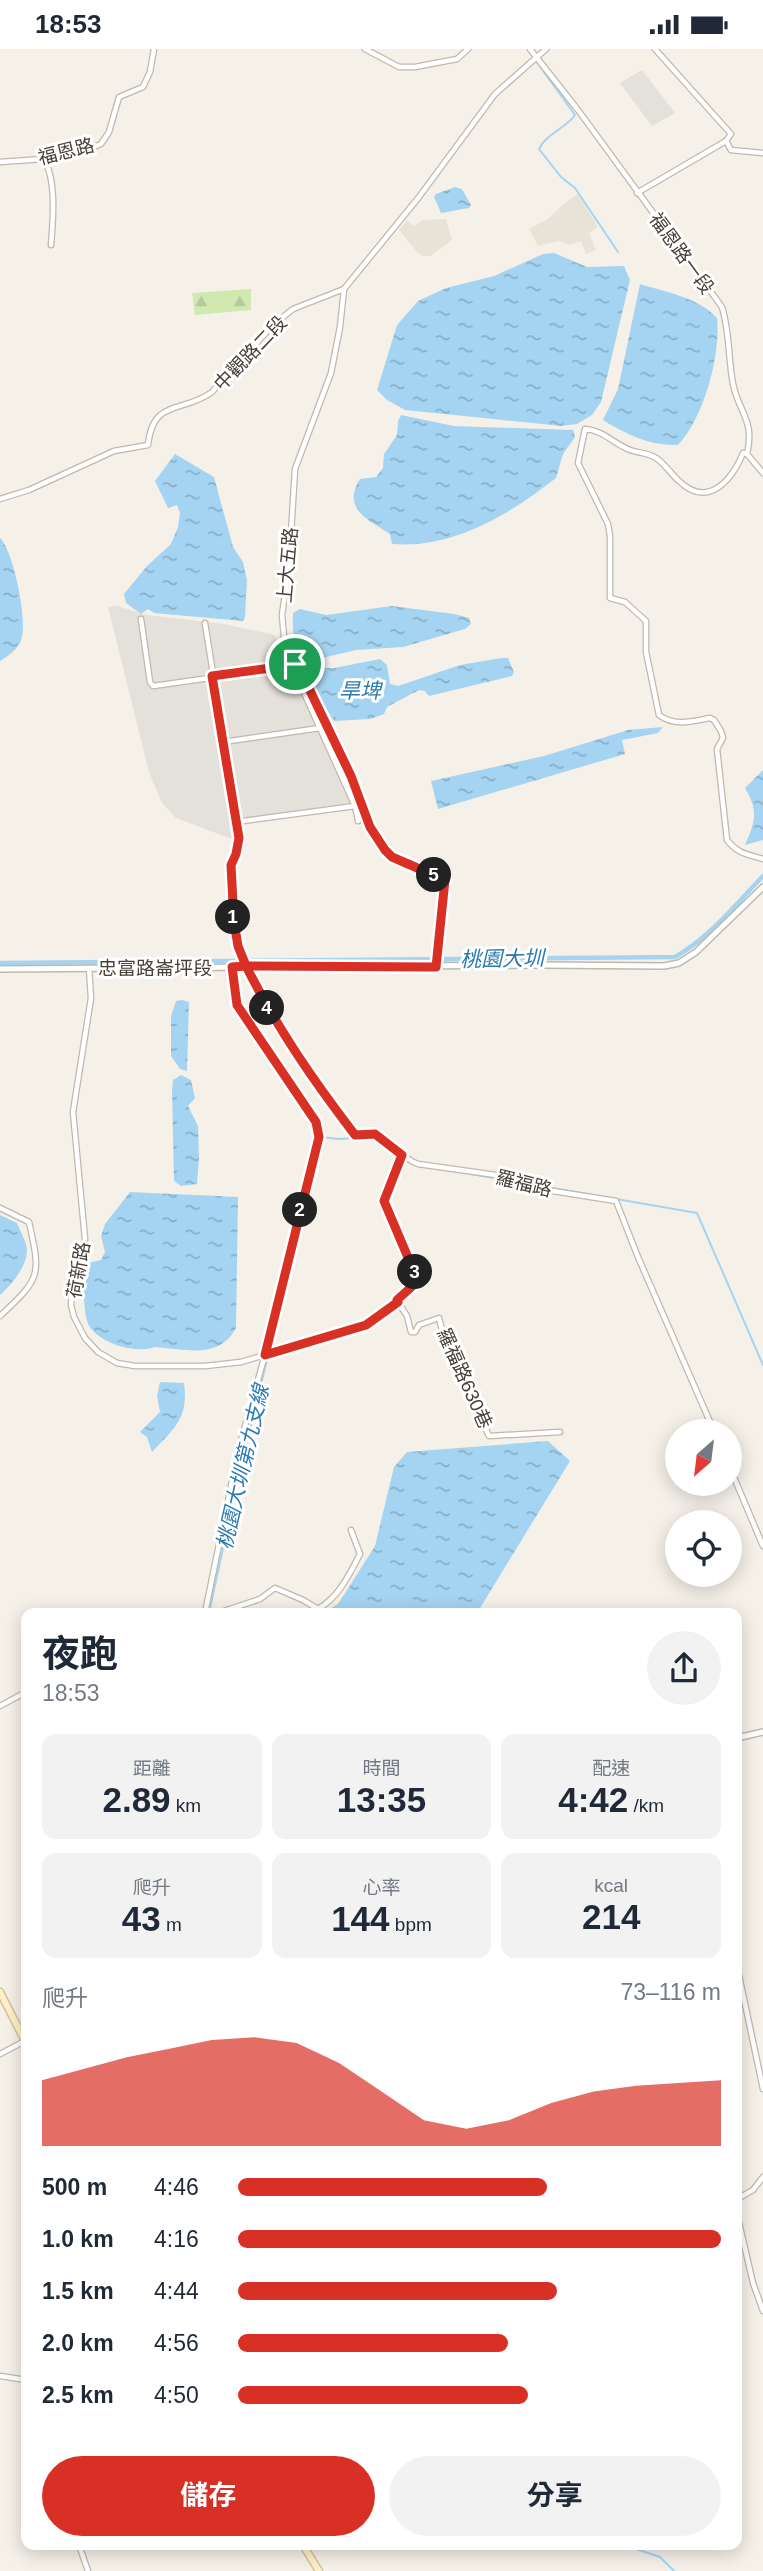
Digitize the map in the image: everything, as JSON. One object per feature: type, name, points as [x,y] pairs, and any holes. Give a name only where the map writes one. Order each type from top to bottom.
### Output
[{"type":"main road","points":[[0,1992],[21,2032]]},
{"type":"main road","points":[[306,2550],[319,2571]]},
{"type":"street","name":"福恩路","points":[[0,162],[43,159],[50,153],[86,150],[101,144],[109,132],[119,97],[143,87],[150,72],[154,49]]},
{"type":"street","points":[[365,49],[399,67],[415,67],[457,59],[468,49]]},
{"type":"street","points":[[530,49],[537,57]]},
{"type":"street","name":"中觀路二段","points":[[0,499],[29,490],[114,450],[148,445],[150,428],[163,411],[201,400],[212,392],[272,326],[293,309],[344,289],[419,197],[495,94],[546,49]]},
{"type":"street","points":[[637,193],[726,141],[731,134],[655,49]]},
{"type":"street","name":"福恩路一段","points":[[537,57],[722,307],[728,326],[733,386],[747,418],[750,439],[747,454]]},
{"type":"street","points":[[726,141],[731,150],[763,153]]},
{"type":"street","points":[[43,159],[49,166],[54,208],[51,246]]},
{"type":"street","name":"上大五路","points":[[344,289],[331,373],[307,432],[293,481],[289,566],[282,615],[285,648],[302,674],[351,776],[370,827],[385,850],[392,857],[445,880],[436,965]]},
{"type":"street","points":[[763,473],[747,454],[743,453],[728,481],[711,492],[694,492],[681,484],[657,458],[626,448],[593,429],[585,429],[578,463],[608,524],[610,598],[625,602],[646,621],[646,652],[659,715],[679,723],[714,720],[723,739],[717,750],[727,839],[735,850],[763,859]]},
{"type":"street","points":[[141,619],[150,682],[153,686],[286,666],[292,671],[355,806],[358,821]]},
{"type":"street","points":[[205,623],[239,838],[231,865],[234,922],[245,965]]},
{"type":"street","points":[[292,671],[295,664]]},
{"type":"street","points":[[223,742],[320,728]]},
{"type":"street","points":[[236,822],[355,806]]},
{"type":"street","name":"忠富路崙坪段","points":[[0,969],[245,965],[664,966],[679,963],[696,952],[763,887]]},
{"type":"street","name":"羅福路","points":[[245,965],[286,1039],[355,1135],[375,1134],[418,1164],[616,1201],[709,1419]]},
{"type":"street","points":[[206,1608],[239,1447],[265,1355],[319,1137],[316,1122],[237,1005],[232,967]]},
{"type":"street","name":"荷新路","points":[[89,968],[91,998],[73,1112],[85,1248],[73,1278],[72,1305],[74,1317],[85,1338],[98,1352],[117,1363],[135,1366],[205,1366],[241,1362],[366,1325],[398,1302],[397,1300],[418,1281],[384,1201],[402,1155]]},
{"type":"street","points":[[0,1208],[29,1222],[38,1261],[35,1275],[27,1290],[0,1316]]},
{"type":"street","name":"羅福路630巷","points":[[398,1302],[407,1316],[411,1332],[415,1332],[419,1325],[439,1318],[489,1436],[561,1432]]},
{"type":"street","points":[[742,1496],[763,1546]]},
{"type":"street","points":[[233,1608],[260,1599],[275,1588],[303,1599],[315,1608],[325,1605],[343,1586],[360,1554],[351,1530]]},
{"type":"street","points":[[0,1706],[21,1695]]},
{"type":"street","points":[[742,1737],[763,1732]]},
{"type":"street","points":[[742,1989],[763,2088]]},
{"type":"street","points":[[0,2054],[21,2044]]},
{"type":"street","points":[[742,2196],[754,2190],[763,2177]]},
{"type":"street","points":[[742,2236],[753,2283],[763,2311]]},
{"type":"street","points":[[0,2376],[21,2379]]},
{"type":"street","points":[[81,2550],[88,2571]]},
{"type":"shaded area","points":[[642,70],[675,113],[652,126],[620,83]]},
{"type":"shaded area","points":[[578,194],[598,227],[589,233],[596,250],[586,254],[581,241],[570,245],[558,241],[538,246],[529,229],[548,219]]},
{"type":"shaded area","points":[[446,219],[452,240],[430,256],[417,252],[399,230],[407,220],[414,226],[423,220]]},
{"type":"shaded area","points":[[117,606],[147,615],[224,624],[275,635],[279,655],[308,707],[350,803],[231,821],[232,839],[176,818],[162,803],[149,772],[108,607]]},
{"type":"green space","points":[[251,289],[251,310],[195,315],[192,293]]},
{"type":"water","points":[[455,187],[462,189],[471,205],[469,208],[441,213],[434,197]]},
{"type":"water","points":[[554,253],[587,267],[624,266],[630,280],[601,402],[592,415],[577,424],[561,426],[405,410],[387,400],[377,390],[397,325],[418,301],[446,288],[494,276],[543,254]]},
{"type":"water","points":[[640,284],[691,300],[717,318],[718,333],[709,385],[696,419],[678,445],[639,439],[603,420],[618,389]]},
{"type":"water","points":[[401,415],[454,426],[573,430],[575,437],[563,454],[556,478],[500,516],[459,535],[437,541],[392,544],[390,534],[360,512],[354,498],[360,479],[376,477],[383,468],[384,454],[397,435]]},
{"type":"water","points":[[175,454],[214,477],[233,547],[243,562],[247,580],[243,621],[154,613],[148,609],[141,614],[126,603],[124,594],[147,566],[171,544],[178,527],[180,513],[177,505],[168,508],[155,481]]},
{"type":"water","points":[[0,538],[15,572],[23,634],[16,648],[0,661]]},
{"type":"water","points":[[392,606],[454,614],[469,618],[471,624],[465,629],[403,647],[356,650],[310,661],[301,659],[294,636],[293,613],[300,609],[326,615]]},
{"type":"water","name":"旱埤","points":[[508,658],[514,672],[512,676],[429,696],[425,691],[419,690],[387,707],[384,714],[370,719],[334,721],[323,704],[318,703],[311,678],[319,668],[334,668],[380,659],[387,665],[390,684],[398,686],[460,665]]},
{"type":"water","points":[[663,727],[658,733],[622,740],[625,754],[438,809],[431,781],[544,756],[628,730]]},
{"type":"water","points":[[763,770],[763,840],[745,845],[754,810],[745,788]]},
{"type":"water","points":[[176,1001],[189,1002],[187,1071],[180,1069],[171,1056],[171,1016]]},
{"type":"water","points":[[181,1075],[191,1080],[195,1098],[188,1106],[198,1126],[199,1158],[197,1184],[181,1186],[174,1181],[172,1090],[173,1080]]},
{"type":"water","points":[[130,1192],[238,1197],[236,1328],[220,1345],[200,1350],[129,1348],[110,1343],[90,1327],[82,1290],[83,1272],[88,1263],[101,1260],[105,1252],[101,1236],[105,1224]]},
{"type":"water","points":[[0,1215],[17,1223],[27,1251],[14,1281],[0,1295]]},
{"type":"water","points":[[160,1382],[184,1383],[184,1405],[178,1422],[152,1452],[147,1437],[140,1432],[160,1412],[157,1396]]},
{"type":"water","points":[[548,1441],[570,1461],[480,1608],[331,1608],[338,1604],[375,1546],[394,1467],[407,1452]]},
{"type":"waterway","points":[[549,49],[536,61],[575,115],[546,139],[539,149],[561,177],[575,188],[618,252]]},
{"type":"waterway","name":"桃園大圳","points":[[0,963],[675,957],[711,930],[763,876]]},
{"type":"waterway","points":[[252,970],[293,1044],[342,1115]]},
{"type":"waterway","name":"桃園大圳第九支線","points":[[236,972],[244,1011],[317,1116],[318,1122]]},
{"type":"waterway","points":[[321,1137],[369,1137]]},
{"type":"waterway","points":[[374,1137],[398,1154]]},
{"type":"waterway","name":"桃園大圳第九支線","points":[[210,1608],[236,1488],[319,1144]]},
{"type":"waterway","points":[[460,1172],[697,1213],[763,1365]]},
{"type":"waterway","points":[[639,2550],[660,2557],[674,2571]]},
{"type":"route","points":[[295,664],[292,671],[286,666],[212,676],[239,838],[231,865],[234,922],[238,946],[246,966],[232,967],[234,995],[237,1005],[316,1122],[319,1137],[265,1355],[366,1325],[398,1302],[397,1300],[418,1281],[384,1201],[402,1155],[375,1134],[355,1135],[313,1080],[272,1018],[246,966],[436,967],[445,880],[392,857],[385,850],[370,827],[351,776],[295,664]]}]
